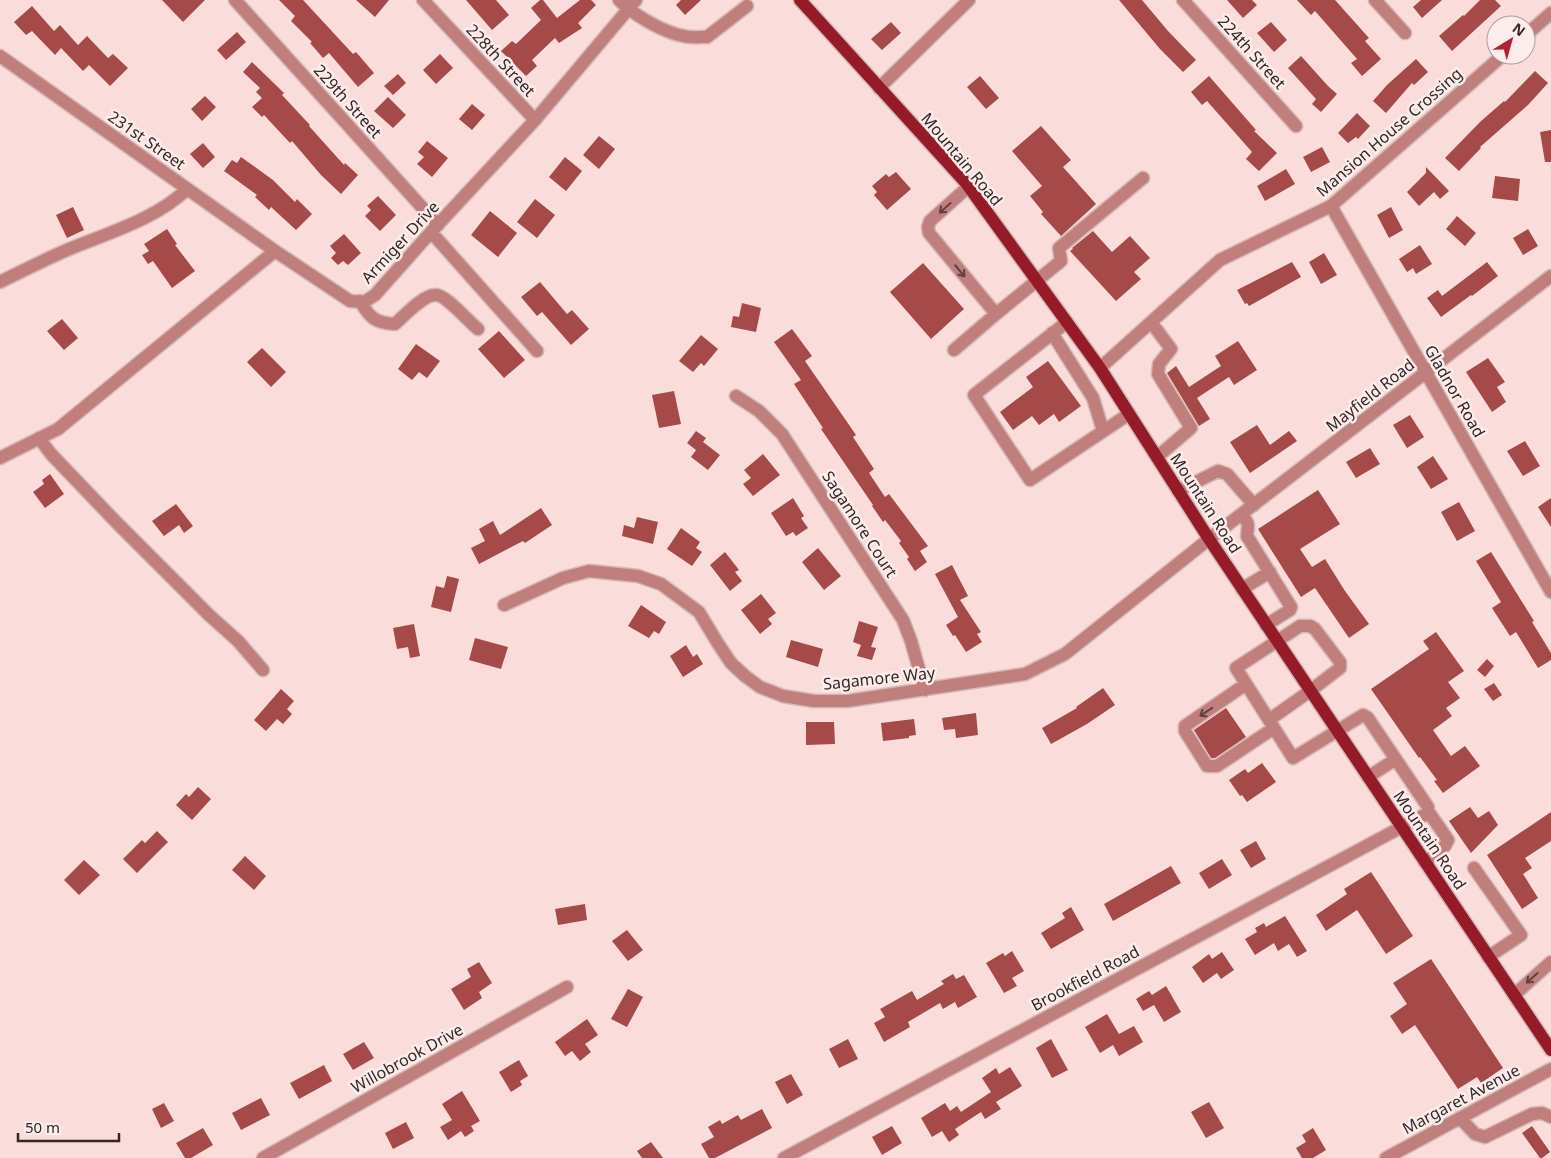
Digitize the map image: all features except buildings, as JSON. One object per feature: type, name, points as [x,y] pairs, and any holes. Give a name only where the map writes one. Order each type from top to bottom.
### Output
[{"type":"main road","name":"Mountain Road","points":[[800,0],[968,187],[1100,368],[1242,589],[1550,1047]]},
{"type":"street","name":"229th Street","points":[[235,0],[434,228],[537,351]]},
{"type":"street","name":"228th Street","points":[[423,0],[535,120]]},
{"type":"street","points":[[878,88],[969,0]]},
{"type":"street","name":"224th Street","points":[[1183,0],[1296,126]]},
{"type":"street","points":[[1375,0],[1405,33]]},
{"type":"street","name":"Armiger Drive","points":[[274,251],[350,301],[364,302],[374,295],[535,120],[628,3]]},
{"type":"street","points":[[628,3],[658,26],[683,36],[707,37],[746,6]]},
{"type":"street","points":[[1536,26],[1551,13]]},
{"type":"street","name":"231st Street","points":[[0,56],[274,251]]},
{"type":"street","name":"Mansion House Crossing","points":[[1100,368],[1220,260],[1331,206],[1492,65]]},
{"type":"street","points":[[954,350],[1062,261],[1060,248],[1142,178]]},
{"type":"street","points":[[968,187],[930,222],[928,227],[929,233],[996,314]]},
{"type":"street","points":[[0,282],[66,250],[127,226],[176,200],[187,189]]},
{"type":"street","name":"Gladnor Road","points":[[1331,206],[1551,592]]},
{"type":"street","points":[[0,458],[58,428],[274,251]]},
{"type":"street","name":"Mayfield Road","points":[[1209,539],[1551,276]]},
{"type":"street","points":[[360,302],[368,315],[380,323],[395,324],[424,299],[435,294],[444,297],[478,329]]},
{"type":"street","points":[[1067,322],[974,395],[1030,480],[1129,414]]},
{"type":"street","points":[[1151,322],[1171,349],[1159,364],[1158,374],[1191,428],[1157,457]]},
{"type":"street","points":[[1052,333],[1094,398],[1103,431]]},
{"type":"street","name":"Sagamore Court","points":[[736,396],[759,411],[782,434],[903,620],[925,690]]},
{"type":"street","points":[[39,438],[51,454],[118,524],[209,615],[238,641],[263,670]]},
{"type":"street","points":[[1178,491],[1218,471],[1223,471],[1254,505]]},
{"type":"street","points":[[1242,514],[1248,523],[1247,536],[1291,605],[1290,610],[1300,626]]},
{"type":"street","name":"Sagamore Way","points":[[504,605],[563,578],[589,571],[638,576],[661,584],[699,612],[731,663],[760,687],[783,696],[814,701],[848,701],[1025,674],[1065,654],[1209,539]]},
{"type":"street","points":[[1242,589],[1270,572]]},
{"type":"street","points":[[1266,625],[1290,610]]},
{"type":"street","points":[[1246,684],[1185,726],[1184,731],[1207,766],[1217,766],[1238,753],[1272,724],[1310,691],[1340,668],[1341,665],[1315,629],[1305,625],[1300,626],[1236,668],[1272,724],[1293,758],[1360,715],[1365,716],[1396,759],[1448,840],[1444,846],[1425,862]]},
{"type":"street","points":[[1368,777],[1396,759]]},
{"type":"street","name":"Brookfield Road","points":[[784,1158],[1426,814],[1428,811]]},
{"type":"street","points":[[1474,868],[1520,935],[1488,957]]},
{"type":"street","points":[[1514,995],[1551,962]]},
{"type":"street","name":"Willobrook Drive","points":[[263,1158],[567,987]]},
{"type":"street","name":"Margaret Avenue","points":[[1386,1158],[1408,1153],[1460,1118],[1551,1069]]},
{"type":"street","points":[[1460,1118],[1475,1134],[1485,1138],[1532,1114],[1542,1113],[1551,1117]]}]
